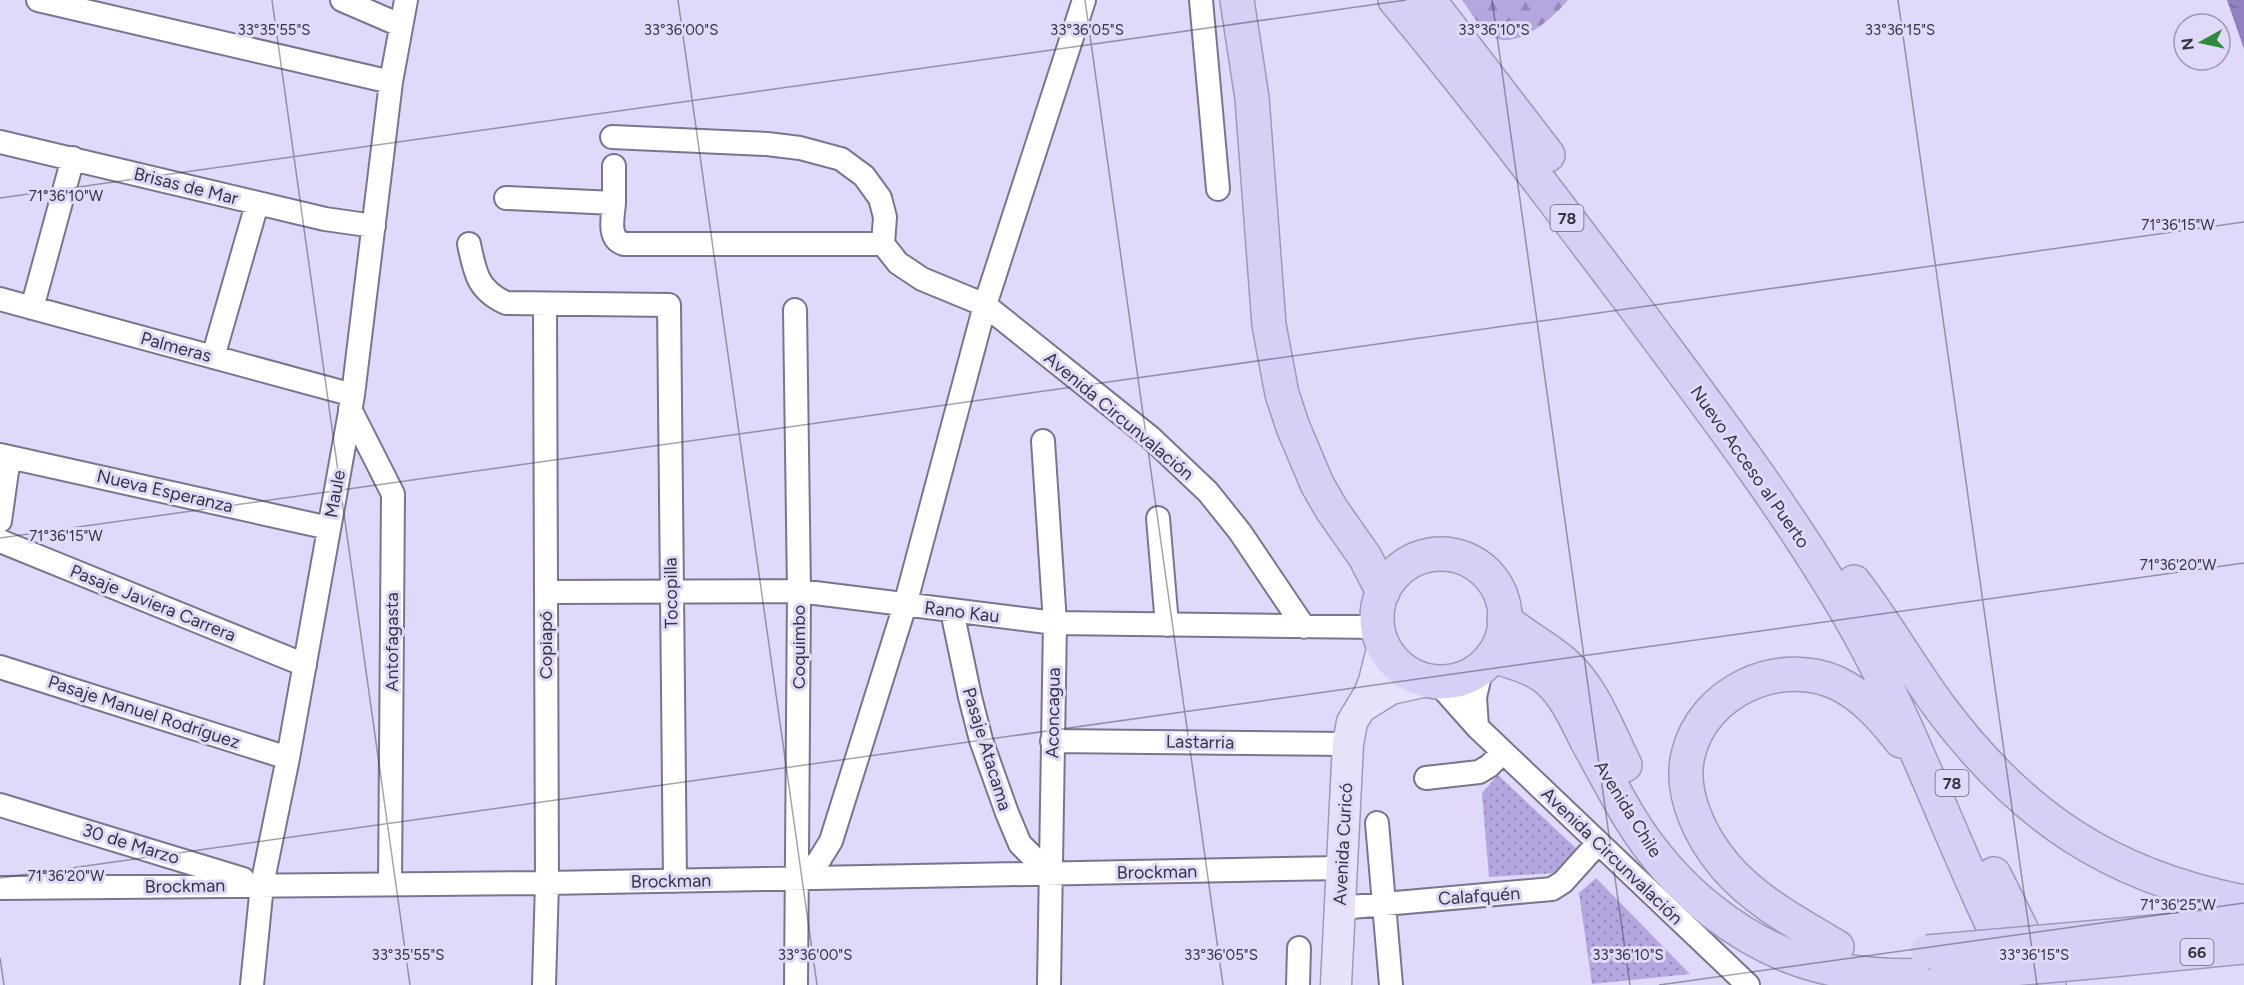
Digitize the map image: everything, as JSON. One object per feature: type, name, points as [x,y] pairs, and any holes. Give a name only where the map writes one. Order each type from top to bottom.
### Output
[{"type":"highway","points":[[1237,0],[1252,98],[1269,325],[1282,394],[1317,484],[1365,557],[1383,592]]},
{"type":"highway","name":"Nuevo Acceso al Puerto","points":[[1395,0],[1506,137],[1763,480],[1847,612],[1898,710],[1996,930],[2024,985]]},
{"type":"highway","name":"Nuevo Acceso al Puerto","points":[[1429,0],[1524,123],[1778,468],[1854,582],[1903,676],[1986,856],[2049,985]]},
{"type":"highway","points":[[1440,554],[1454,556],[1480,568],[1490,579],[1503,605],[1504,619],[1499,644],[1487,661],[1461,679],[1432,681],[1413,676],[1390,657],[1380,636],[1378,610],[1383,592],[1390,579],[1400,569],[1425,556],[1440,554]]},
{"type":"highway","points":[[1854,582],[1887,626],[1958,731],[2003,780],[2046,819],[2122,864],[2168,882],[2244,902]]},
{"type":"highway","name":"Avenida Chile","points":[[1504,619],[1516,630],[1551,652],[1576,675],[1655,818],[1682,854],[1729,898],[1791,932],[1837,947],[1891,954],[1936,964]]},
{"type":"highway","name":"Avenida Chile","points":[[1487,661],[1529,669],[1543,676],[1556,688],[1641,834],[1676,878],[1722,919],[1740,931],[1782,952],[1827,967],[1890,976],[1936,964],[2106,948],[2244,924]]},
{"type":"highway","points":[[1837,947],[1760,897],[1728,869],[1712,848],[1697,823],[1687,780],[1688,755],[1696,734],[1724,700],[1743,685],[1766,677],[1790,674],[1815,677],[1836,683],[1855,694],[1877,712],[1902,742],[1933,786]]},
{"type":"highway","name":"Avenida Chile","points":[[2106,948],[2149,957],[2244,947]]},
{"type":"highway","points":[[2149,957],[2244,965]]},
{"type":"main road","name":"Avenida Curicó","points":[[1336,985],[1348,744],[1352,722],[1374,681],[1380,636]]},
{"type":"main road","points":[[1362,706],[1391,689],[1432,681]]},
{"type":"street","points":[[38,0],[392,82]]},
{"type":"street","points":[[342,0],[400,25]]},
{"type":"street","name":"Maule","points":[[252,985],[262,885],[288,758],[351,402],[392,82],[406,0]]},
{"type":"street","points":[[798,879],[818,862],[831,841],[905,605],[985,305],[1084,0]]},
{"type":"street","points":[[1201,0],[1218,189]]},
{"type":"street","points":[[612,137],[778,145],[800,148],[840,159],[864,176],[880,198],[885,217],[883,243],[624,244],[617,242],[613,236],[614,166]]},
{"type":"street","name":"Brisas de Mar","points":[[0,142],[257,204],[325,219],[374,226]]},
{"type":"street","points":[[32,308],[73,158]]},
{"type":"street","points":[[506,198],[614,203]]},
{"type":"street","points":[[213,357],[257,204]]},
{"type":"street","name":"Avenida Circunvalación","points":[[883,243],[898,263],[922,279],[985,305],[1133,423],[1208,492],[1247,541],[1304,627]]},
{"type":"street","points":[[469,244],[474,269],[491,296],[506,303],[545,304]]},
{"type":"street","name":"Palmeras","points":[[0,299],[213,357],[351,402]]},
{"type":"street","name":"Tocopilla","points":[[545,304],[669,305],[675,881]]},
{"type":"street","name":"Copiapó","points":[[544,985],[547,884],[545,304]]},
{"type":"street","name":"Coquimbo","points":[[795,310],[799,591],[796,985]]},
{"type":"street","name":"Antofagasta","points":[[351,402],[393,494],[390,884]]},
{"type":"street","name":"Aconcagua","points":[[1043,441],[1055,623],[1049,985]]},
{"type":"street","points":[[0,521],[5,456]]},
{"type":"street","name":"Nueva Esperanza","points":[[5,456],[330,528]]},
{"type":"street","points":[[1158,518],[1167,625]]},
{"type":"street","name":"Pasaje Javiera Carrera","points":[[0,541],[305,665]]},
{"type":"street","name":"Rano Kau","points":[[546,592],[799,591],[1055,623],[1304,627],[1380,636]]},
{"type":"street","name":"Pasaje Atacama","points":[[952,611],[981,740],[1007,813],[1020,844],[1050,874]]},
{"type":"street","points":[[1477,727],[1474,712],[1475,697],[1487,661]]},
{"type":"street","name":"Pasaje Manuel Rodríguez","points":[[0,667],[288,758]]},
{"type":"street","name":"Avenida Circunvalación","points":[[1432,681],[1737,982]]},
{"type":"street","name":"Lastarria","points":[[1052,741],[1348,744]]},
{"type":"street","points":[[1426,778],[1479,772],[1503,752]]},
{"type":"street","name":"30 de Marzo","points":[[0,805],[262,885]]},
{"type":"street","name":"Avenida Curicó","points":[[1377,823],[1391,985]]},
{"type":"street","name":"Calafquén","points":[[1340,908],[1543,892],[1563,882],[1598,843]]},
{"type":"street","name":"Brockman","points":[[0,888],[547,884],[1341,868]]},
{"type":"street","points":[[1298,985],[1299,948]]},
{"type":"green space","points":[[1462,0],[1568,0],[1532,32],[1509,40],[1498,39],[1484,31]]},
{"type":"green space","points":[[1498,775],[1578,850],[1555,873],[1489,877],[1482,793]]},
{"type":"green space","points":[[1596,878],[1690,974],[1592,984],[1579,893]]},
{"type":"water","points":[[2227,0],[2244,0],[2244,49],[2232,12]]}]
